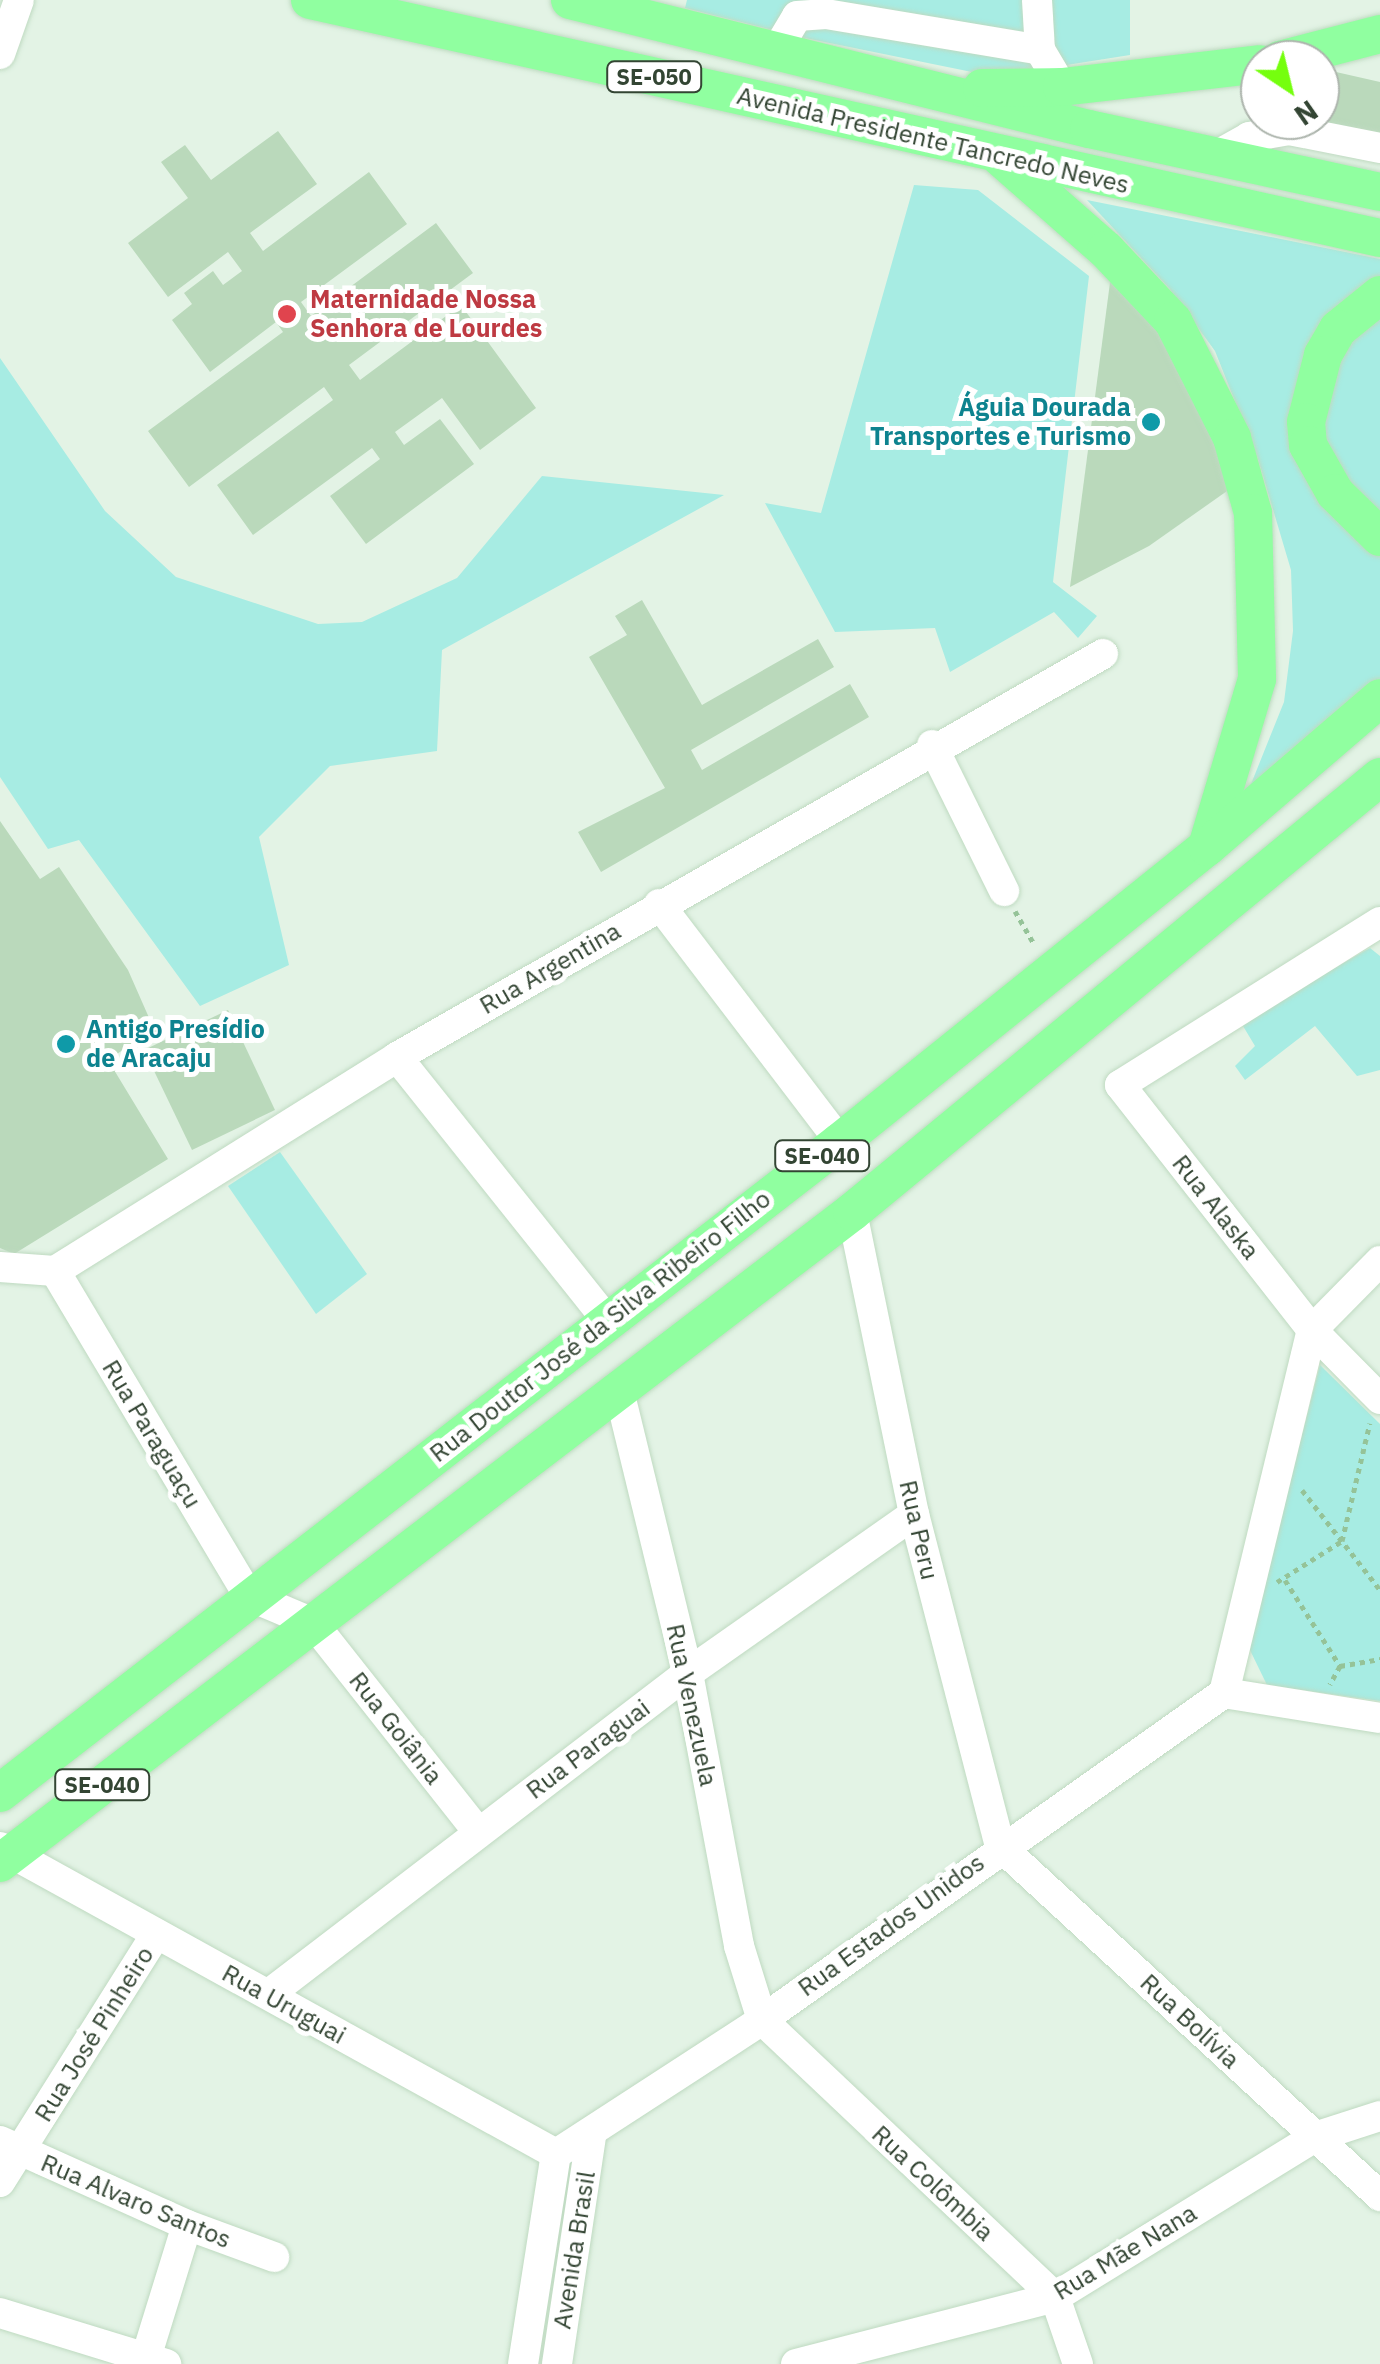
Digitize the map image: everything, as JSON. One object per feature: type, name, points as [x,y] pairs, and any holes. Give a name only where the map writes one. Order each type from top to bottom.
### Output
[{"type":"main road","name":"Avenida Presidente Tancredo Neves","points":[[310,0],[1380,238]]},
{"type":"main road","name":"Avenida Presidente Tancredo Neves","points":[[570,0],[1380,192]]},
{"type":"main road","points":[[1340,44],[1380,34]]},
{"type":"main road","points":[[930,88],[1062,87],[1240,66]]},
{"type":"main road","points":[[998,155],[1106,250],[1180,344],[1232,438],[1253,513],[1260,614],[1250,715],[1206,847]]},
{"type":"main road","points":[[1380,295],[1338,329],[1323,355],[1306,422],[1308,444],[1335,493],[1380,537]]},
{"type":"main road","name":"Rua Doutor José da Silva Ribeiro Filho","points":[[0,1793],[249,1596],[840,1142],[1206,847],[1380,698]]},
{"type":"main road","name":"SE-040","points":[[4,1855],[852,1212],[1380,777]]},
{"type":"street","points":[[2,44],[19,0]]},
{"type":"street","points":[[1037,0],[1040,50],[1062,87]]},
{"type":"street","points":[[778,48],[792,21],[805,13],[1040,50]]},
{"type":"street","points":[[1217,155],[1249,138],[1289,130],[1380,148]]},
{"type":"street","name":"Rua Argentina","points":[[55,1271],[397,1057],[932,745],[1102,654]]},
{"type":"street","points":[[932,745],[1004,892]]},
{"type":"street","points":[[659,904],[840,1142]]},
{"type":"street","name":"Rua Alaska","points":[[1378,1398],[1312,1330],[1120,1084],[1380,922]]},
{"type":"street","points":[[397,1057],[607,1320]]},
{"type":"street","name":"Rua Peru","points":[[852,1212],[914,1514],[1000,1846]]},
{"type":"street","points":[[1380,1261],[1312,1330],[1224,1693],[1380,1718]]},
{"type":"street","points":[[0,1267],[55,1271]]},
{"type":"street","name":"Rua Paraguaçu","points":[[55,1271],[249,1596]]},
{"type":"street","name":"Rua Venezuela","points":[[619,1391],[688,1673],[739,1946],[762,2020]]},
{"type":"street","name":"Rua Paraguai","points":[[269,1994],[688,1673],[914,1514]]},
{"type":"street","points":[[249,1596],[313,1623]]},
{"type":"street","name":"Rua Goiânia","points":[[313,1623],[478,1832]]},
{"type":"street","name":"Rua Estados Unidos","points":[[556,2154],[591,2136],[762,2020],[1000,1846],[1224,1693]]},
{"type":"street","name":"Rua Bolívia","points":[[1000,1846],[1380,2196]]},
{"type":"street","name":"Rua Uruguai","points":[[4,1855],[269,1994],[556,2154]]},
{"type":"street","name":"Rua José Pinheiro","points":[[0,2182],[10,2146],[155,1936]]},
{"type":"street","name":"Rua Colômbia","points":[[762,2020],[1054,2297],[1078,2364]]},
{"type":"street","name":"Rua Mãe Nana","points":[[796,2364],[1054,2297],[1315,2137],[1380,2116]]},
{"type":"street","name":"Avenida Brasil","points":[[557,2364],[591,2136]]},
{"type":"street","name":"Rua Alvaro Santos","points":[[10,2146],[186,2226],[274,2257]]},
{"type":"street","name":"Avenida Brasil","points":[[523,2364],[556,2154]]},
{"type":"street","points":[[0,2313],[152,2362],[186,2226]]},
{"type":"path","points":[[1004,892],[1050,972]]},
{"type":"path","points":[[1246,1590],[1285,1580],[1342,1541],[1378,1398]]},
{"type":"path","points":[[1279,1460],[1380,1590]]},
{"type":"path","points":[[1285,1580],[1340,1666]]},
{"type":"path","points":[[1315,1708],[1340,1666],[1380,1659]]},
{"type":"shaded area","points":[[687,0],[1130,0],[1130,55],[1003,75],[972,72],[805,38],[685,8]]},
{"type":"shaded area","points":[[914,185],[978,190],[1089,276],[1053,582],[1097,616],[1078,638],[1054,612],[950,672],[935,628],[835,632],[765,503],[821,513]]},
{"type":"shaded area","points":[[1087,200],[1380,259],[1380,286],[1299,396],[1380,548],[1380,690],[1245,799],[1284,702],[1293,631],[1291,570],[1258,459],[1215,351],[1169,288]]},
{"type":"shaded area","points":[[1380,311],[1380,525],[1321,456],[1317,406],[1334,357]]},
{"type":"shaded area","points":[[0,358],[105,511],[176,577],[318,624],[362,622],[457,578],[542,476],[724,495],[442,650],[437,751],[330,766],[259,837],[289,965],[200,1006],[79,840],[48,849],[0,777]]},
{"type":"shaded area","points":[[1370,948],[1380,956],[1380,1070],[1357,1076],[1315,1026],[1245,1080],[1235,1066],[1255,1046],[1240,1021]]},
{"type":"shaded area","points":[[280,1152],[367,1274],[316,1314],[228,1186]]},
{"type":"shaded area","points":[[1320,1365],[1380,1424],[1380,1701],[1267,1685],[1248,1646]]},
{"type":"building","points":[[1340,73],[1380,82],[1380,144],[1340,134]]},
{"type":"building","points":[[278,131],[317,184],[250,233],[263,251],[369,172],[407,224],[301,302],[311,316],[436,223],[473,273],[349,365],[360,380],[461,305],[536,408],[480,450],[442,398],[395,432],[404,445],[440,419],[474,464],[366,544],[330,496],[380,459],[372,448],[253,535],[217,485],[333,400],[324,387],[189,487],[148,431],[283,332],[276,322],[210,372],[172,320],[192,304],[184,293],[213,271],[223,285],[242,271],[228,252],[168,297],[128,243],[188,198],[161,162],[185,145],[211,180]]},
{"type":"building","name":"Águia Dourada Transportes e Turismo","points":[[1111,275],[1183,361],[1237,484],[1149,546],[1070,587]]},
{"type":"building","points":[[642,600],[702,705],[818,639],[834,667],[691,750],[702,770],[850,684],[869,717],[601,872],[578,832],[665,788],[589,657],[627,635],[615,616]]},
{"type":"building","name":"Antigo Presídio de Aracaju","points":[[0,821],[40,879],[59,867],[128,970],[154,1029],[108,1060],[168,1159],[14,1254],[0,1248]]},
{"type":"building","points":[[228,1010],[275,1110],[192,1150],[144,1050]]},
{"type":"place","name":"Maternidade Nossa Senhora de Lourdes","points":[[287,314]]},
{"type":"place","name":"Águia Dourada Transportes e Turismo","points":[[1151,422]]},
{"type":"place","name":"Antigo Presídio de Aracaju","points":[[66,1044]]}]
